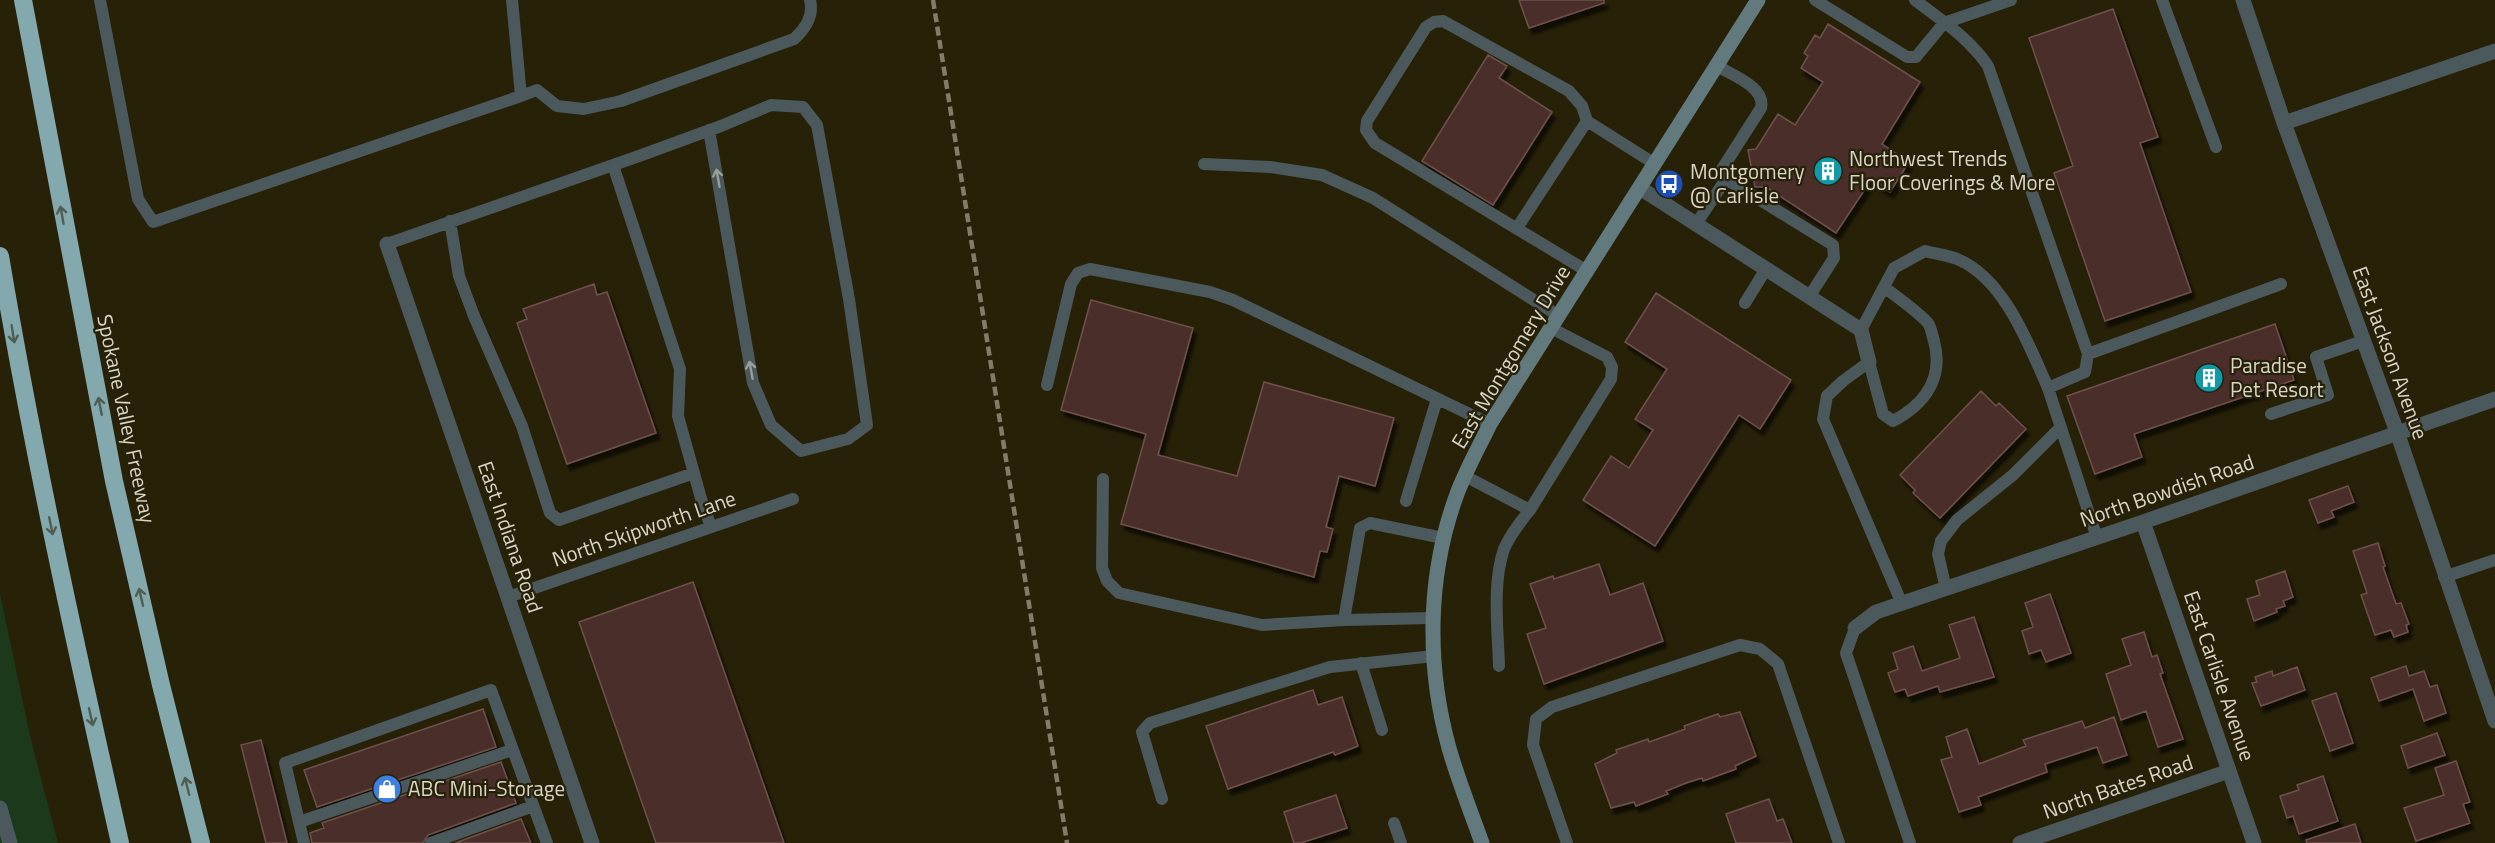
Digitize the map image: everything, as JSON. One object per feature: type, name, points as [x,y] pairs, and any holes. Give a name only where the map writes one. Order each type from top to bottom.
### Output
[{"type":"highway","name":"Spokane Valley Freeway","points":[[23,0],[114,481],[161,685],[201,843]]},
{"type":"highway","points":[[0,256],[18,367],[120,843]]},
{"type":"main road","name":"East Montgomery Drive","points":[[1482,843],[1449,748],[1436,685],[1433,603],[1443,538],[1457,492],[1490,424],[1758,0]]},
{"type":"street","name":"East Jackson Avenue","points":[[2243,0],[2284,123],[2397,432],[2444,577],[2495,721]]},
{"type":"street","points":[[2284,123],[2495,51]]},
{"type":"street","points":[[1640,188],[1861,330],[1869,363]]},
{"type":"street","name":"East Indiana Road","points":[[387,244],[592,843]]},
{"type":"street","name":"North Bowdish Road","points":[[1855,627],[1876,612],[2097,538],[2495,399]]},
{"type":"street","name":"East Carlisle Avenue","points":[[2143,522],[2254,843]]},
{"type":"street","name":"North Bates Road","points":[[2020,843],[2229,771]]},
{"type":"street","points":[[0,808],[10,843]]},
{"type":"lane","points":[[100,0],[138,199],[153,222],[537,90],[557,106],[584,109],[621,101],[795,39],[807,27],[812,7],[810,0]]},
{"type":"lane","points":[[512,0],[521,96]]},
{"type":"lane","points":[[1815,0],[1907,57],[1916,57],[1922,53],[1944,23],[2010,0]]},
{"type":"lane","points":[[1915,0],[1977,51],[1988,66],[2088,354],[2085,372],[2048,388]]},
{"type":"lane","points":[[2162,0],[2216,147]]},
{"type":"lane","points":[[1587,271],[1370,138],[1366,130],[1366,121],[1426,27],[1434,22],[1443,21],[1569,91],[1582,106],[1587,121],[1654,164]]},
{"type":"lane","points":[[1717,66],[1758,91],[1762,102],[1761,108],[1722,169],[1722,174],[1726,179],[1833,245],[1834,258],[1809,297]]},
{"type":"lane","points":[[387,244],[613,165],[771,105],[803,107],[817,125],[849,299],[867,425],[848,439],[801,451],[771,425],[753,383],[709,130]]},
{"type":"lane","points":[[1517,228],[1587,121]]},
{"type":"lane","points":[[1204,164],[1270,167],[1322,175],[1372,198],[1607,357],[1612,368],[1611,379],[1530,510],[1515,528],[1504,550],[1497,605],[1499,666]]},
{"type":"lane","points":[[613,165],[680,369],[678,416],[711,527]]},
{"type":"lane","points":[[1696,224],[1726,179]]},
{"type":"lane","points":[[450,221],[459,276],[522,426],[550,513],[559,520],[694,473]]},
{"type":"lane","points":[[1861,330],[1894,268],[1925,251],[1958,259],[1988,280],[2021,326],[2048,388],[2097,538]]},
{"type":"lane","points":[[1047,385],[1071,284],[1078,273],[1090,269],[1210,292],[1233,300],[1490,424]]},
{"type":"lane","points":[[1744,303],[1766,269]]},
{"type":"lane","points":[[2088,354],[2281,284]]},
{"type":"lane","points":[[1884,287],[1929,325],[1936,349],[1935,376],[1925,398],[1907,414],[1893,421],[1883,414],[1869,363],[1843,381],[1827,396],[1823,419],[1902,604]]},
{"type":"lane","points":[[2271,414],[2328,395],[2316,357],[2363,341]]},
{"type":"lane","points":[[1406,501],[1437,399]]},
{"type":"lane","points":[[1946,588],[1938,554],[1941,541],[1957,520],[2013,475],[2061,427]]},
{"type":"lane","points":[[1465,476],[1530,510]]},
{"type":"lane","points":[[1103,479],[1102,568],[1107,581],[1119,593],[1262,624],[1433,618]]},
{"type":"lane","name":"North Skipworth Lane","points":[[508,597],[793,499]]},
{"type":"lane","points":[[1344,620],[1360,528],[1370,523],[1443,538]]},
{"type":"lane","points":[[2444,577],[2495,560]]},
{"type":"lane","points":[[1855,627],[1846,653],[1910,843]]},
{"type":"lane","points":[[1567,843],[1533,745],[1536,719],[1552,706],[1740,645],[1760,649],[1778,664],[1839,843]]},
{"type":"lane","points":[[1162,799],[1142,732],[1150,723],[1330,667],[1434,656]]},
{"type":"lane","points":[[1361,663],[1382,730]]},
{"type":"lane","points":[[304,843],[285,763],[491,690],[547,843]]},
{"type":"lane","points":[[299,822],[512,750]]},
{"type":"lane","points":[[431,843],[533,806]]},
{"type":"lane","points":[[1394,823],[1401,843]]},
{"type":"green space","points":[[0,594],[31,740],[58,843],[0,843]]},
{"type":"building","points":[[1519,0],[1604,0],[1604,3],[1529,28]]},
{"type":"building","points":[[2113,9],[2158,137],[2140,143],[2191,292],[2105,321],[2054,173],[2073,166],[2029,38]]},
{"type":"building","name":"Northwest Trends Floor Coverings & More","points":[[1828,24],[1920,82],[1882,144],[1909,162],[1890,192],[1871,180],[1836,233],[1766,187],[1755,187],[1748,150],[1756,149],[1778,114],[1795,125],[1823,82],[1801,68],[1808,56],[1804,53],[1815,35],[1820,38]]},
{"type":"building","points":[[1488,55],[1507,66],[1499,78],[1552,112],[1493,205],[1422,161]]},
{"type":"building","points":[[594,284],[597,295],[607,292],[656,433],[567,464],[517,323],[527,319],[523,309]]},
{"type":"building","points":[[1656,293],[1791,380],[1760,429],[1739,415],[1655,546],[1583,500],[1611,456],[1629,468],[1653,430],[1635,419],[1667,369],[1625,342]]},
{"type":"building","points":[[1091,300],[1193,328],[1158,455],[1237,476],[1264,382],[1394,418],[1375,486],[1339,476],[1326,527],[1333,529],[1327,552],[1320,551],[1314,577],[1121,524],[1146,434],[1061,410]]},
{"type":"building","name":"Paradise Pet Resort","points":[[2275,324],[2294,380],[2134,434],[2142,457],[2095,474],[2067,396]]},
{"type":"building","points":[[1981,391],[1996,406],[1999,403],[2026,429],[1940,518],[1913,493],[1915,490],[1900,475]]},
{"type":"building","points":[[2348,486],[2354,502],[2331,511],[2334,517],[2318,523],[2309,500]]},
{"type":"building","points":[[2378,543],[2385,566],[2383,567],[2396,604],[2401,603],[2409,624],[2406,625],[2408,632],[2394,637],[2391,630],[2375,635],[2361,595],[2367,593],[2353,551]]},
{"type":"building","points":[[1599,564],[1610,595],[1643,583],[1663,641],[1544,684],[1527,634],[1546,628],[1530,584],[1553,576],[1554,579]]},
{"type":"building","points":[[2285,571],[2293,597],[2283,601],[2285,606],[2276,609],[2277,612],[2254,621],[2247,599],[2260,595],[2256,581]]},
{"type":"building","points":[[693,582],[784,843],[656,843],[579,622]]},
{"type":"building","points":[[2050,594],[2071,653],[2046,662],[2041,650],[2029,654],[2022,631],[2033,627],[2025,603]]},
{"type":"building","points":[[1974,617],[1994,677],[1940,692],[1938,686],[1908,696],[1905,689],[1895,692],[1888,673],[1898,669],[1893,653],[1913,646],[1922,671],[1960,658],[1949,625]]},
{"type":"building","points":[[2144,632],[2152,657],[2157,655],[2163,673],[2160,674],[2183,739],[2158,747],[2146,711],[2121,720],[2106,674],[2131,665],[2122,639]]},
{"type":"building","points":[[2406,666],[2409,676],[2424,671],[2430,687],[2437,685],[2446,713],[2424,721],[2413,689],[2379,701],[2371,678]]},
{"type":"building","points":[[2297,667],[2305,690],[2261,706],[2252,683],[2257,682],[2255,677],[2272,671],[2273,676]]},
{"type":"building","points":[[1313,690],[1318,705],[1342,697],[1358,746],[1335,755],[1333,752],[1228,789],[1206,726]]},
{"type":"building","points":[[2336,693],[2353,743],[2330,751],[2312,701]]},
{"type":"building","points":[[483,709],[496,747],[317,807],[304,770]]},
{"type":"building","points":[[1740,712],[1756,756],[1735,766],[1736,769],[1703,781],[1702,778],[1686,783],[1666,791],[1668,794],[1636,806],[1634,802],[1611,808],[1595,764],[1617,753],[1616,750],[1648,739],[1649,742],[1669,735],[1685,729],[1684,726],[1718,714],[1720,717]]},
{"type":"building","points":[[2114,717],[2127,755],[2103,763],[2097,747],[2045,764],[2047,772],[1978,797],[1981,805],[1959,812],[1941,760],[1952,757],[1946,737],[1967,729],[1979,764],[2026,746],[2023,740],[2082,721],[2085,728]]},
{"type":"building","points":[[2437,733],[2445,755],[2408,768],[2401,746]]},
{"type":"building","points":[[261,740],[287,843],[266,843],[241,745]]},
{"type":"building","points":[[2456,761],[2470,802],[2463,804],[2470,823],[2416,841],[2404,808],[2444,795],[2435,768]]},
{"type":"building","points":[[501,762],[516,803],[428,835],[423,843],[312,843],[310,833],[324,828],[322,823]]},
{"type":"building","points":[[2323,776],[2338,821],[2299,834],[2293,816],[2287,818],[2280,796],[2299,790],[2297,785]]},
{"type":"building","points":[[1336,795],[1347,828],[1301,843],[1294,843],[1284,812]]},
{"type":"building","points":[[1769,799],[1777,821],[1783,819],[1792,843],[1736,843],[1726,814]]},
{"type":"building","points":[[521,819],[531,843],[455,843]]},
{"type":"building","points":[[2355,824],[2361,843],[2307,843],[2306,840]]},
{"type":"railway","points":[[933,0],[1067,843]]},
{"type":"place","name":"Northwest Trends Floor Coverings & More","points":[[1828,171]]},
{"type":"place","name":"Montgomery @ Carlisle","points":[[1669,184]]},
{"type":"place","name":"Paradise Pet Resort","points":[[2209,378]]},
{"type":"place","name":"ABC Mini-Storage","points":[[387,789]]}]
